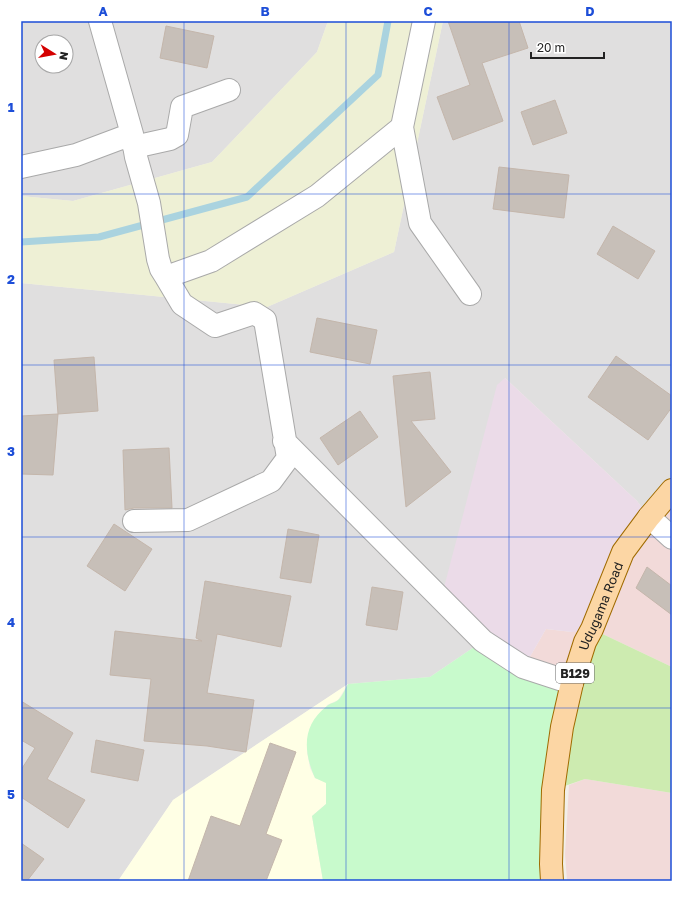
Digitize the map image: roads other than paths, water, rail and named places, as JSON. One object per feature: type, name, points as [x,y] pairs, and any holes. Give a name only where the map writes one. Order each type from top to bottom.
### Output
[{"type":"main road","name":"Udugama Road","points":[[552,881],[553,790],[562,728],[572,683],[585,642],[592,629],[623,552],[649,517],[672,490]]},
{"type":"street","points":[[100,21],[133,140],[136,157],[149,204],[163,273],[182,304],[215,326],[254,313],[265,320],[288,458],[271,481],[188,520],[134,521]]},
{"type":"street","points":[[424,21],[402,128],[420,223],[470,294]]},
{"type":"street","points":[[21,167],[76,155],[133,140],[170,139],[178,135],[182,107],[229,90]]},
{"type":"street","points":[[163,273],[211,261],[317,196],[402,128]]},
{"type":"street","points":[[284,441],[483,641],[523,667],[572,683]]},
{"type":"street","points":[[649,517],[672,538]]},
{"type":"waterway","points":[[21,242],[99,237],[247,197],[378,75],[388,21]]}]
